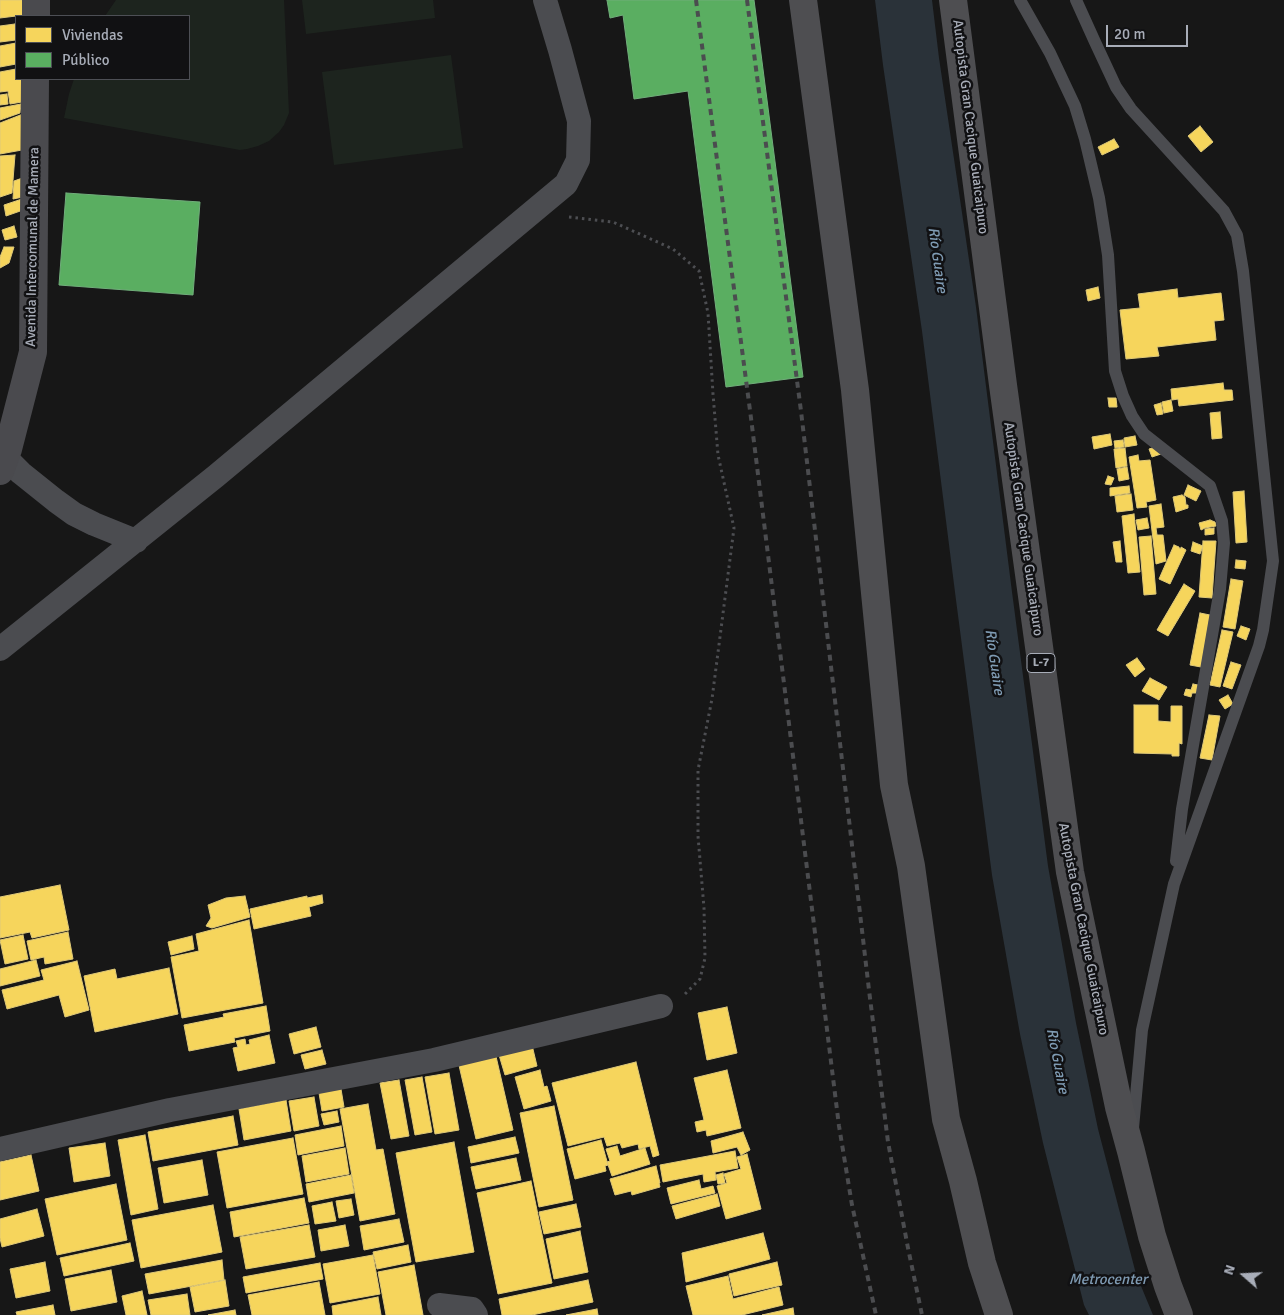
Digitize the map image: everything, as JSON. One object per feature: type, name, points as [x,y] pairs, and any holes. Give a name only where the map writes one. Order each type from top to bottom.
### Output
[{"type":"highway","points":[[803,0],[855,390],[894,785],[911,866],[946,1119],[963,1180],[982,1263],[999,1315]]},
{"type":"highway","name":"Autopista Gran Cacique Guaicaipuro","points":[[953,0],[1004,395],[1070,872],[1118,1108],[1131,1151],[1152,1236],[1179,1315]]},
{"type":"street","points":[[36,0],[36,15]]},
{"type":"street","points":[[0,649],[224,470],[566,184],[578,160],[579,120],[545,0]]},
{"type":"street","name":"Avenida Intercomunal de Mamera","points":[[3,464],[33,352],[35,80]]},
{"type":"street","points":[[3,464],[22,473],[74,514],[136,541]]},
{"type":"street","points":[[0,1149],[170,1110],[434,1060],[661,1006]]},
{"type":"street","points":[[439,1305],[472,1309],[476,1315]]},
{"type":"lane","points":[[1020,0],[1050,53],[1075,106],[1085,140],[1099,198],[1108,255],[1115,371],[1123,396],[1132,416],[1144,434],[1210,486],[1222,521],[1224,543],[1220,589],[1182,809],[1174,884],[1142,1030],[1131,1151]]},
{"type":"lane","points":[[1076,0],[1116,87],[1131,109],[1224,211],[1237,235],[1243,271],[1273,561],[1259,646],[1174,884]]},
{"type":"path","points":[[531,213],[613,222],[673,249],[699,271],[708,313],[718,455],[734,528],[712,699],[698,770],[698,836],[704,908],[705,958],[700,979],[680,999],[661,1006]]},
{"type":"shaded area","points":[[116,0],[284,0],[289,113],[284,125],[269,141],[258,146],[240,150],[64,118],[74,80],[190,80],[190,15],[106,15]]},
{"type":"shaded area","points":[[302,0],[433,0],[435,18],[306,34]]},
{"type":"shaded area","points":[[451,55],[463,148],[334,165],[322,72]]},
{"type":"water","name":"Metrocenter","points":[[875,0],[932,0],[976,307],[1048,866],[1076,1023],[1098,1129],[1136,1274],[1153,1315],[1089,1315],[1084,1305],[1043,1143],[1020,1034],[992,875],[922,331]]},
{"type":"building: Viviendas","points":[[0,0],[23,0],[24,15],[0,18]]},
{"type":"building: Viviendas","points":[[15,24],[15,40],[0,42],[0,26]]},
{"type":"building: Viviendas","points":[[15,43],[15,64],[0,67],[0,46]]},
{"type":"building: Viviendas","points":[[15,69],[15,80],[32,80],[34,100],[10,104],[8,91],[0,92],[0,72]]},
{"type":"building: Viviendas","points":[[7,94],[8,104],[0,105],[0,95]]},
{"type":"building: Viviendas","points":[[21,104],[20,113],[0,120],[0,108]]},
{"type":"building: Viviendas","points":[[23,114],[22,150],[0,154],[0,123]]},
{"type":"building: Viviendas","points":[[1200,126],[1213,142],[1201,152],[1188,136]]},
{"type":"building: Viviendas","points":[[1114,139],[1119,147],[1102,155],[1098,147]]},
{"type":"building: Viviendas","points":[[15,155],[12,193],[0,197],[0,156]]},
{"type":"building: Viviendas","points":[[28,176],[28,196],[13,199],[14,181]]},
{"type":"building: Viviendas","points":[[28,197],[26,209],[6,216],[4,205]]},
{"type":"building: Viviendas","points":[[14,226],[17,237],[5,240],[2,230]]},
{"type":"building: Viviendas","points":[[4,247],[14,247],[9,263],[0,268],[0,257]]},
{"type":"building: Viviendas","points":[[1098,287],[1100,298],[1088,301],[1086,290]]},
{"type":"building: Viviendas","points":[[1177,289],[1178,298],[1221,293],[1224,320],[1214,321],[1216,340],[1157,347],[1159,356],[1126,359],[1120,310],[1140,308],[1138,294]]},
{"type":"building: Viviendas","points":[[1223,383],[1224,390],[1232,390],[1233,400],[1179,406],[1178,399],[1172,400],[1171,389]]},
{"type":"building: Viviendas","points":[[1108,398],[1116,398],[1117,407],[1109,407]]},
{"type":"building: Viviendas","points":[[1171,400],[1173,411],[1164,413],[1162,402]]},
{"type":"building: Viviendas","points":[[1161,403],[1163,414],[1157,415],[1154,405]]},
{"type":"building: Viviendas","points":[[1220,412],[1222,438],[1212,439],[1210,413]]},
{"type":"building: Viviendas","points":[[1110,434],[1112,445],[1094,449],[1092,437]]},
{"type":"building: Viviendas","points":[[1135,436],[1137,445],[1125,447],[1124,438]]},
{"type":"building: Viviendas","points":[[1123,440],[1124,447],[1115,448],[1114,441]]},
{"type":"building: Viviendas","points":[[1158,446],[1161,454],[1152,457],[1149,449]]},
{"type":"building: Viviendas","points":[[1125,448],[1127,466],[1116,468],[1114,449]]},
{"type":"building: Viviendas","points":[[1138,455],[1139,461],[1150,460],[1156,500],[1146,502],[1147,507],[1137,508],[1129,457]]},
{"type":"building: Viviendas","points":[[1127,467],[1129,479],[1119,481],[1117,469]]},
{"type":"building: Viviendas","points":[[1108,476],[1114,478],[1111,485],[1105,484]]},
{"type":"building: Viviendas","points":[[1188,485],[1201,491],[1196,501],[1184,495]]},
{"type":"building: Viviendas","points":[[1129,486],[1130,493],[1110,496],[1110,488]]},
{"type":"building: Viviendas","points":[[1244,491],[1247,542],[1236,543],[1233,492]]},
{"type":"building: Viviendas","points":[[1131,494],[1133,510],[1117,512],[1115,496]]},
{"type":"building: Viviendas","points":[[1182,495],[1185,497],[1188,508],[1176,512],[1173,497]]},
{"type":"building: Viviendas","points":[[1161,504],[1164,527],[1156,528],[1157,535],[1163,535],[1166,561],[1156,564],[1149,506]]},
{"type":"building: Viviendas","points":[[1134,514],[1140,572],[1128,573],[1122,516]]},
{"type":"building: Viviendas","points":[[1147,518],[1149,528],[1138,530],[1136,520]]},
{"type":"building: Viviendas","points":[[1210,520],[1215,522],[1216,526],[1201,530],[1199,523]]},
{"type":"building: Viviendas","points":[[1214,528],[1214,534],[1205,535],[1205,529]]},
{"type":"building: Viviendas","points":[[1151,536],[1156,594],[1144,595],[1139,537]]},
{"type":"building: Viviendas","points":[[1120,541],[1122,562],[1116,562],[1113,542]]},
{"type":"building: Viviendas","points":[[1203,541],[1216,541],[1212,598],[1199,597]]},
{"type":"building: Viviendas","points":[[1193,542],[1203,546],[1200,554],[1191,551]]},
{"type":"building: Viviendas","points":[[1174,545],[1186,550],[1170,584],[1159,579]]},
{"type":"building: Viviendas","points":[[1236,560],[1246,561],[1245,569],[1235,568]]},
{"type":"building: Viviendas","points":[[1231,579],[1243,581],[1235,629],[1223,627]]},
{"type":"building: Viviendas","points":[[1184,584],[1195,591],[1168,636],[1157,630]]},
{"type":"building: Viviendas","points":[[1200,613],[1210,615],[1201,667],[1190,665]]},
{"type":"building: Viviendas","points":[[1241,626],[1250,629],[1246,640],[1237,636]]},
{"type":"building: Viviendas","points":[[1222,630],[1233,632],[1220,687],[1210,685]]},
{"type":"building: Viviendas","points":[[1137,658],[1145,669],[1135,677],[1126,665]]},
{"type":"building: Viviendas","points":[[1231,662],[1241,665],[1232,689],[1223,686]]},
{"type":"building: Viviendas","points":[[1150,678],[1167,687],[1159,700],[1142,691]]},
{"type":"building: Viviendas","points":[[1193,684],[1198,685],[1196,693],[1192,693],[1191,697],[1184,695],[1186,689],[1191,690]]},
{"type":"building: Viviendas","points":[[1228,695],[1233,704],[1225,709],[1219,700]]},
{"type":"building: Viviendas","points":[[1134,705],[1158,705],[1158,721],[1171,722],[1171,706],[1182,706],[1182,744],[1179,743],[1179,756],[1172,756],[1172,754],[1134,753]]},
{"type":"building: Viviendas","points":[[1209,715],[1220,716],[1212,760],[1200,758]]},
{"type":"building: Viviendas","points":[[60,885],[69,930],[32,938],[30,932],[0,938],[0,897]]},
{"type":"building: Viviendas","points":[[322,895],[323,903],[309,907],[311,916],[254,929],[250,909],[307,896],[307,898]]},
{"type":"building: Viviendas","points":[[245,896],[250,917],[212,928],[206,926],[211,918],[208,905],[226,898]]},
{"type":"building: Viviendas","points":[[249,920],[263,1003],[182,1018],[171,957],[199,951],[196,934]]},
{"type":"building: Viviendas","points":[[68,932],[73,959],[45,964],[44,957],[31,960],[27,941]]},
{"type":"building: Viviendas","points":[[23,935],[28,959],[5,964],[0,940]]},
{"type":"building: Viviendas","points":[[192,936],[194,949],[171,955],[168,942]]},
{"type":"building: Viviendas","points":[[36,960],[40,976],[0,986],[0,969]]},
{"type":"building: Viviendas","points":[[77,961],[89,1010],[65,1017],[59,995],[7,1009],[2,990],[44,980],[41,970]]},
{"type":"building: Viviendas","points":[[169,968],[178,1014],[95,1032],[84,976],[115,969],[117,979]]},
{"type":"building: Viviendas","points":[[266,1006],[270,1031],[234,1038],[235,1042],[189,1051],[184,1025],[224,1017],[223,1014]]},
{"type":"building: Viviendas","points":[[727,1007],[737,1053],[707,1060],[698,1013]]},
{"type":"building: Viviendas","points":[[316,1027],[321,1047],[294,1054],[289,1034]]},
{"type":"building: Viviendas","points":[[269,1035],[275,1063],[238,1071],[233,1048],[238,1047],[236,1041],[245,1039],[246,1045],[250,1044],[249,1040]]},
{"type":"building: Viviendas","points":[[532,1045],[537,1066],[505,1075],[499,1055]]},
{"type":"building: Viviendas","points":[[322,1050],[326,1064],[305,1069],[301,1055]]},
{"type":"building: Viviendas","points":[[495,1052],[513,1130],[476,1139],[458,1061]]},
{"type":"building: Viviendas","points":[[636,1062],[659,1155],[653,1157],[650,1146],[639,1149],[638,1144],[622,1148],[620,1143],[607,1146],[604,1137],[568,1146],[552,1083]]},
{"type":"building: Viviendas","points":[[540,1070],[544,1087],[547,1086],[551,1101],[524,1109],[515,1077]]},
{"type":"building: Viviendas","points":[[727,1070],[741,1128],[707,1136],[706,1130],[697,1132],[695,1122],[704,1120],[694,1078]]},
{"type":"building: Viviendas","points":[[449,1073],[459,1130],[435,1134],[425,1077]]},
{"type":"building: Viviendas","points":[[422,1077],[432,1132],[415,1135],[405,1080]]},
{"type":"building: Viviendas","points":[[399,1080],[409,1136],[391,1139],[380,1083]]},
{"type":"building: Viviendas","points":[[341,1089],[344,1107],[322,1111],[319,1093]]},
{"type":"building: Viviendas","points":[[314,1097],[319,1126],[294,1131],[289,1101]]},
{"type":"building: Viviendas","points":[[286,1100],[291,1131],[244,1140],[239,1109]]},
{"type":"building: Viviendas","points":[[368,1104],[376,1150],[383,1149],[395,1214],[360,1221],[340,1109]]},
{"type":"building: Viviendas","points":[[554,1106],[573,1200],[539,1207],[520,1113]]},
{"type":"building: Viviendas","points":[[337,1111],[339,1122],[324,1125],[321,1114]]},
{"type":"building: Viviendas","points":[[233,1116],[238,1145],[153,1161],[148,1132]]},
{"type":"building: Viviendas","points":[[341,1126],[344,1146],[298,1155],[295,1135]]},
{"type":"building: Viviendas","points":[[743,1132],[750,1150],[741,1155],[737,1147],[713,1153],[711,1141]]},
{"type":"building: Viviendas","points":[[145,1135],[158,1209],[131,1215],[118,1140]]},
{"type":"building: Viviendas","points":[[515,1137],[519,1153],[471,1163],[468,1147]]},
{"type":"building: Viviendas","points":[[293,1138],[303,1194],[227,1208],[217,1152]]},
{"type":"building: Viviendas","points":[[601,1140],[608,1165],[605,1166],[606,1171],[575,1179],[567,1149]]},
{"type":"building: Viviendas","points":[[454,1142],[474,1252],[416,1262],[396,1153]]},
{"type":"building: Viviendas","points":[[105,1143],[110,1176],[74,1182],[69,1148]]},
{"type":"building: Viviendas","points":[[617,1146],[620,1156],[645,1148],[650,1164],[612,1176],[607,1162],[610,1161],[606,1149]]},
{"type":"building: Viviendas","points":[[345,1148],[349,1174],[306,1182],[302,1156]]},
{"type":"building: Viviendas","points":[[735,1151],[738,1168],[715,1172],[716,1180],[704,1182],[703,1174],[663,1182],[660,1165]]},
{"type":"building: Viviendas","points":[[747,1154],[761,1209],[726,1219],[717,1186],[727,1183],[724,1174],[741,1169],[737,1157]]},
{"type":"building: Viviendas","points":[[31,1155],[39,1191],[0,1200],[0,1162]]},
{"type":"building: Viviendas","points":[[516,1158],[521,1180],[476,1189],[471,1167]]},
{"type":"building: Viviendas","points":[[202,1160],[208,1195],[164,1203],[158,1168]]},
{"type":"building: Viviendas","points":[[656,1166],[660,1187],[632,1195],[631,1191],[615,1195],[610,1179]]},
{"type":"building: Viviendas","points":[[723,1173],[725,1183],[718,1184],[716,1175]]},
{"type":"building: Viviendas","points":[[351,1175],[354,1193],[309,1202],[306,1184]]},
{"type":"building: Viviendas","points":[[699,1180],[701,1189],[713,1186],[715,1193],[671,1204],[667,1188]]},
{"type":"building: Viviendas","points":[[531,1181],[552,1283],[498,1294],[477,1193]]},
{"type":"building: Viviendas","points":[[116,1184],[127,1240],[57,1255],[45,1199]]},
{"type":"building: Viviendas","points":[[717,1194],[720,1206],[676,1219],[672,1206]]},
{"type":"building: Viviendas","points":[[304,1198],[309,1223],[234,1237],[230,1212]]},
{"type":"building: Viviendas","points":[[351,1199],[354,1215],[339,1218],[336,1201]]},
{"type":"building: Viviendas","points":[[332,1202],[336,1221],[315,1224],[312,1206]]},
{"type":"building: Viviendas","points":[[576,1204],[581,1227],[544,1234],[539,1212]]},
{"type":"building: Viviendas","points":[[213,1205],[222,1252],[141,1268],[132,1220]]},
{"type":"building: Viviendas","points":[[37,1209],[44,1236],[2,1247],[0,1219]]},
{"type":"building: Viviendas","points":[[399,1219],[404,1242],[364,1250],[360,1226]]},
{"type":"building: Viviendas","points":[[309,1225],[315,1257],[246,1269],[240,1237]]},
{"type":"building: Viviendas","points":[[345,1225],[349,1246],[321,1251],[318,1230]]},
{"type":"building: Viviendas","points":[[580,1231],[588,1272],[554,1279],[546,1239]]},
{"type":"building: Viviendas","points":[[763,1233],[770,1259],[686,1282],[682,1253]]},
{"type":"building: Viviendas","points":[[130,1243],[134,1261],[64,1276],[60,1258]]},
{"type":"building: Viviendas","points":[[408,1245],[411,1262],[377,1269],[373,1252]]},
{"type":"building: Viviendas","points":[[373,1255],[380,1294],[330,1303],[323,1264]]},
{"type":"building: Viviendas","points":[[222,1260],[224,1280],[149,1294],[145,1274]]},
{"type":"building: Viviendas","points":[[45,1262],[50,1291],[16,1298],[10,1269]]},
{"type":"building: Viviendas","points":[[777,1262],[782,1285],[734,1296],[729,1274]]},
{"type":"building: Viviendas","points":[[320,1263],[323,1279],[246,1293],[243,1277]]},
{"type":"building: Viviendas","points":[[414,1265],[423,1315],[386,1315],[378,1272]]},
{"type":"building: Viviendas","points":[[111,1270],[117,1302],[71,1311],[65,1279]]},
{"type":"building: Viviendas","points":[[728,1276],[733,1299],[779,1287],[783,1305],[742,1315],[693,1315],[686,1286]]},
{"type":"building: Viviendas","points":[[225,1280],[229,1306],[195,1312],[190,1287]]},
{"type":"building: Viviendas","points":[[588,1280],[593,1302],[532,1315],[502,1315],[499,1299]]},
{"type":"building: Viviendas","points":[[319,1282],[325,1315],[252,1315],[248,1295]]},
{"type":"building: Viviendas","points":[[142,1291],[147,1315],[126,1315],[122,1296]]},
{"type":"building: Viviendas","points":[[187,1294],[190,1315],[151,1315],[148,1300]]},
{"type":"building: Viviendas","points":[[378,1297],[381,1315],[333,1315],[332,1306]]},
{"type":"building: Viviendas","points":[[53,1305],[55,1315],[17,1315],[16,1312]]},
{"type":"building: Viviendas","points":[[793,1308],[794,1315],[762,1315]]},
{"type":"building: Viviendas","points":[[597,1309],[598,1315],[566,1315]]},
{"type":"building: Viviendas","points":[[235,1310],[236,1315],[208,1315]]},
{"type":"building: Público","points":[[607,0],[754,0],[803,377],[726,387],[688,91],[634,99],[623,15],[610,18]]},
{"type":"building: Público","points":[[66,193],[200,202],[193,295],[59,285]]},
{"type":"railway","points":[[696,0],[751,418],[839,1126],[852,1205],[876,1315]]},
{"type":"railway","points":[[747,0],[801,411],[888,1142],[922,1315]]},
{"type":"water label","name":"Río Guaire","points":[[937,260]]},
{"type":"water label","name":"Río Guaire","points":[[994,662]]},
{"type":"water label","name":"Río Guaire","points":[[1057,1061]]}]
